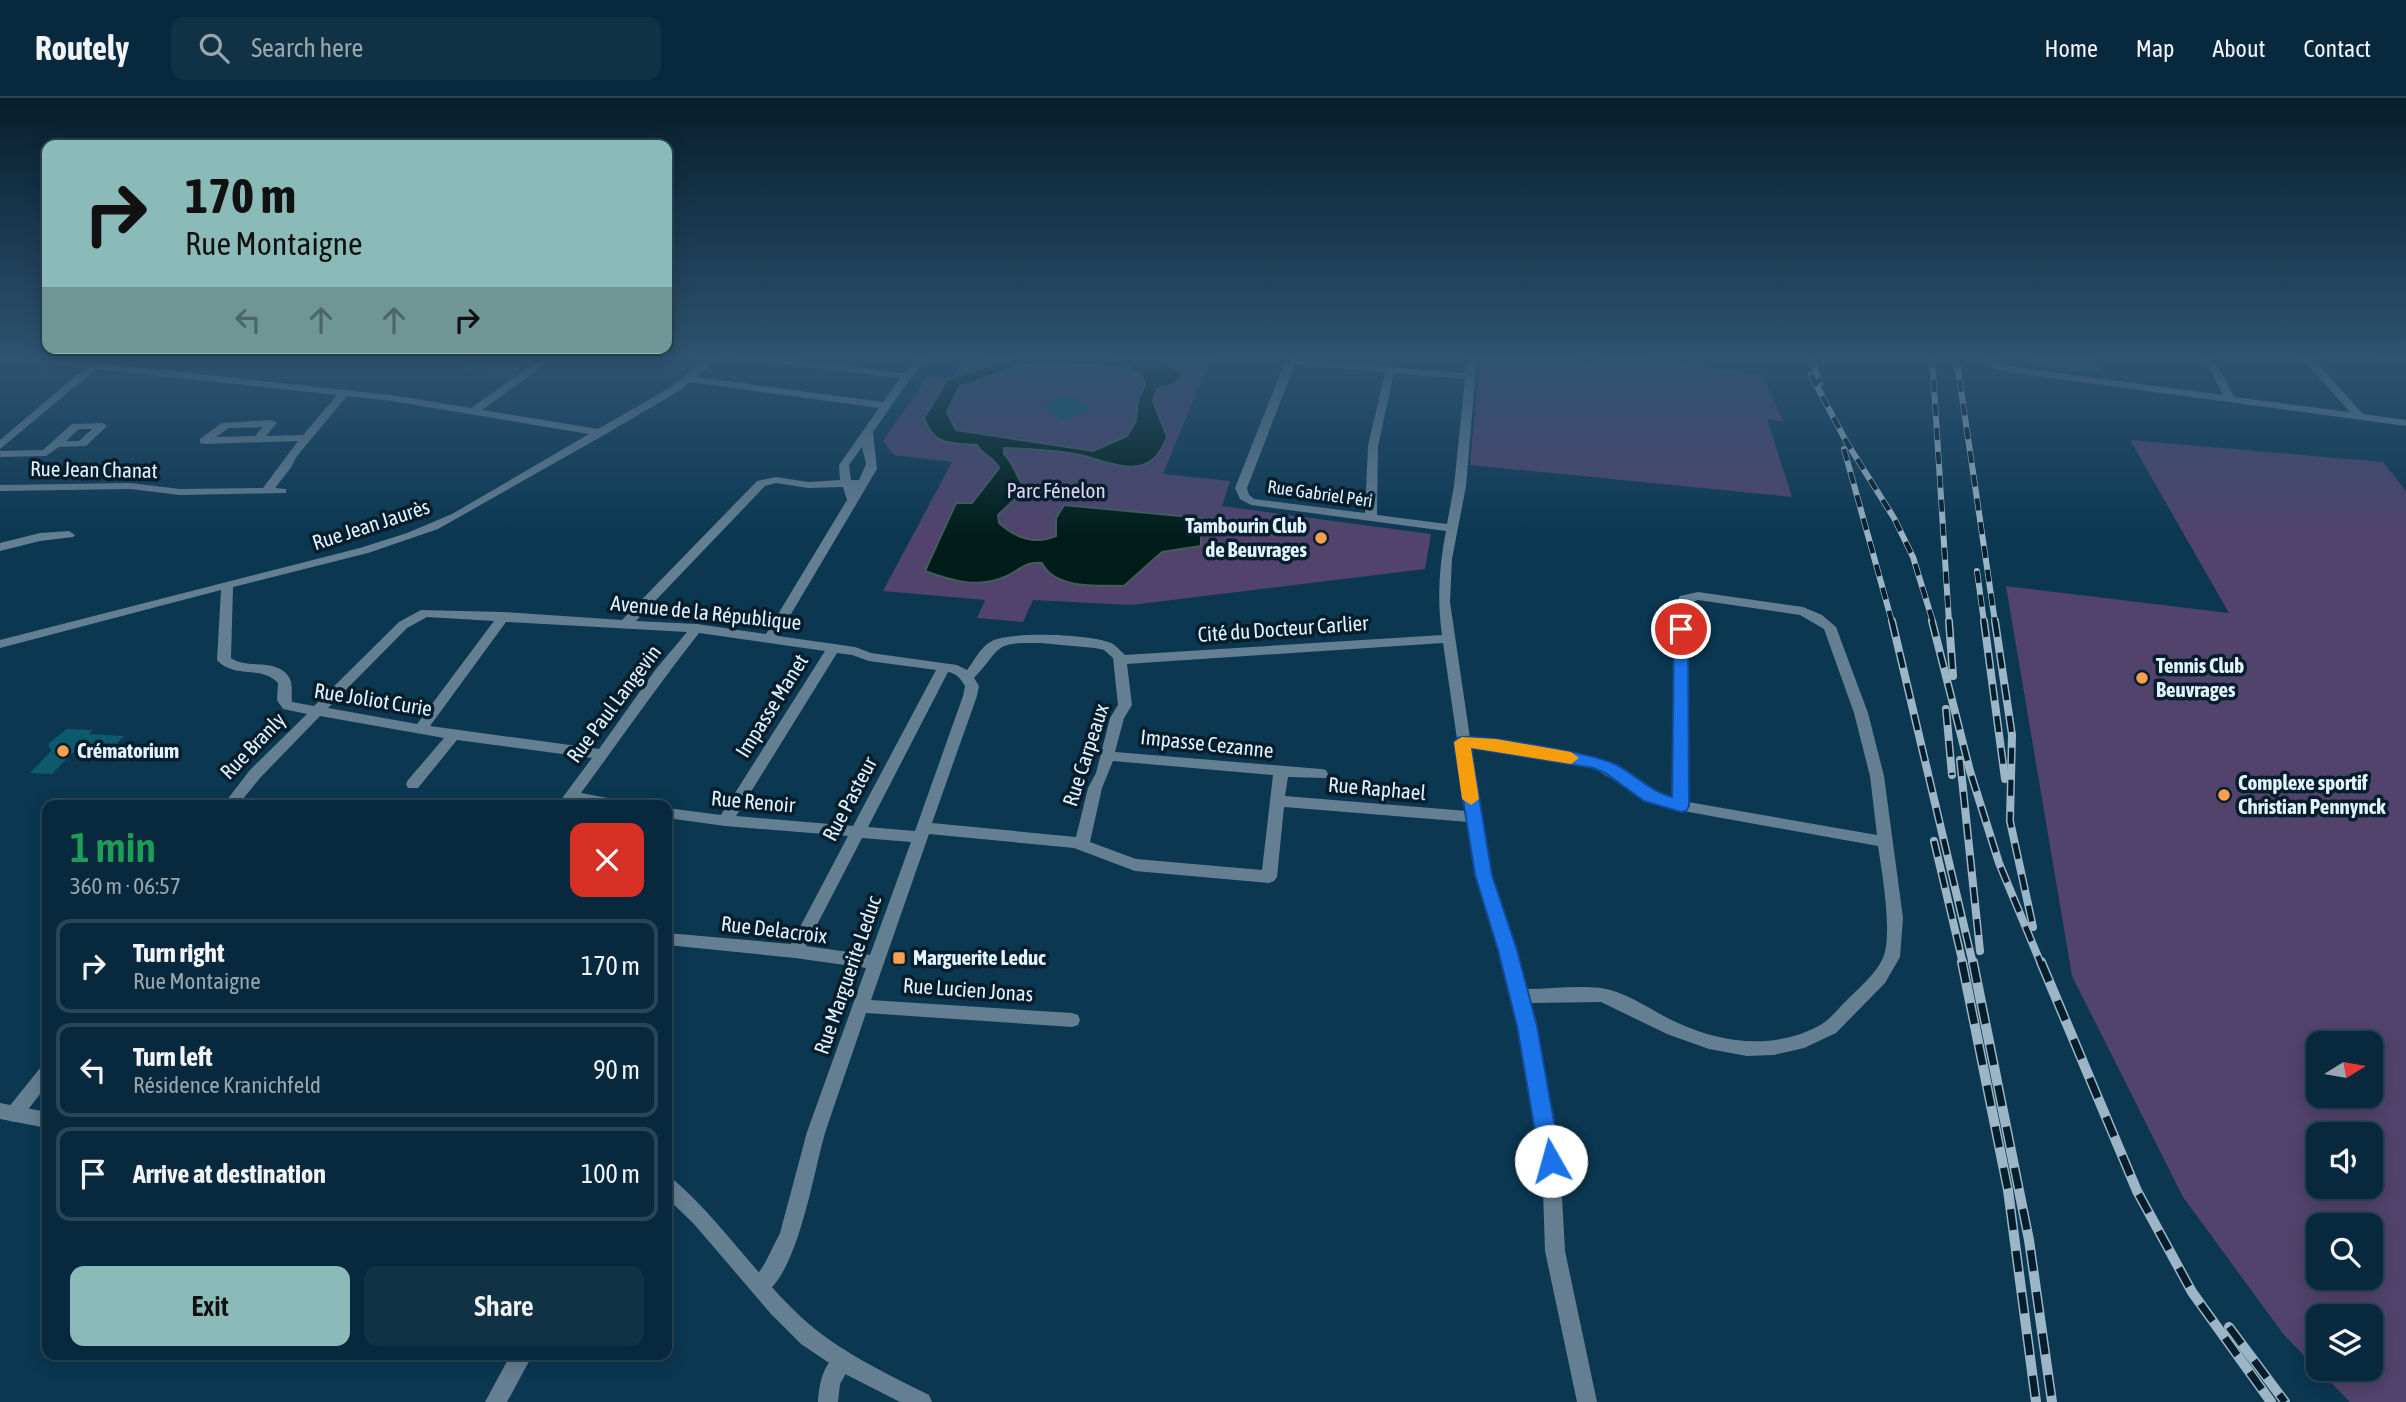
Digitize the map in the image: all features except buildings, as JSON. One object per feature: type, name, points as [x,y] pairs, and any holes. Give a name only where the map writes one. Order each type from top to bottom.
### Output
[{"type":"street","points":[[0,446],[33,417]]},
{"type":"street","points":[[266,491],[324,417]]},
{"type":"street","points":[[502,417],[600,433]]},
{"type":"street","name":"Rue Jean Jaurès","points":[[0,644],[106,613],[330,561],[419,534],[456,516],[627,417]]},
{"type":"street","points":[[852,499],[843,467],[879,417]]},
{"type":"street","name":"Rue Gabriel Péri","points":[[1269,417],[1241,491],[1251,502],[1452,528]]},
{"type":"street","points":[[1371,518],[1373,446],[1380,417]]},
{"type":"street","points":[[1466,417],[1460,492],[1444,579],[1448,639],[1485,883],[1520,996],[1548,1132],[1556,1259],[1587,1402]]},
{"type":"street","points":[[2365,417],[2406,423]]},
{"type":"street","points":[[258,439],[272,423],[226,425],[204,441],[306,438]]},
{"type":"street","points":[[770,639],[863,483],[872,463],[865,444],[868,433]]},
{"type":"street","points":[[0,454],[46,453],[56,444]]},
{"type":"street","points":[[626,624],[761,483],[776,480],[808,485],[863,483]]},
{"type":"street","name":"Rue Jean Chanat","points":[[0,488],[130,486],[188,492],[282,491]]},
{"type":"street","points":[[0,547],[40,537],[69,535]]},
{"type":"street","name":"Rue Joliot Curie","points":[[227,585],[223,660],[229,665],[263,668],[277,673],[285,682],[285,704],[292,709],[454,735],[602,754]]},
{"type":"street","points":[[1520,996],[1601,995],[1686,1034],[1734,1048],[1774,1048],[1810,1038],[1830,1028],[1884,972],[1892,957],[1896,930],[1872,754],[1832,631],[1818,618],[1798,610],[1694,595],[1682,601],[1681,806]]},
{"type":"street","name":"Avenue de la République","points":[[436,613],[697,628],[944,667],[957,670],[967,677]]},
{"type":"street","name":"Rue Branly","points":[[234,800],[255,774],[408,621],[419,615],[436,613]]},
{"type":"street","points":[[420,729],[503,616]]},
{"type":"street","name":"Rue Paul Langevin","points":[[568,800],[661,672],[697,628]]},
{"type":"street","name":"Cité du Docteur Carlier","points":[[1121,660],[1448,639]]},
{"type":"street","points":[[967,677],[976,670],[989,649],[1007,640],[1102,646],[1117,652],[1121,660]]},
{"type":"street","name":"Impasse Manet","points":[[725,821],[833,648]]},
{"type":"street","name":"Rue Carpeaux","points":[[1082,843],[1095,788],[1108,756],[1117,718],[1125,705],[1121,660]]},
{"type":"street","name":"Rue Pasteur","points":[[795,951],[944,667]]},
{"type":"street","name":"Rue Marguerite Leduc","points":[[760,1286],[769,1276],[782,1251],[816,1132],[970,696],[972,685],[967,677]]},
{"type":"street","name":"Rue Joliot Curie","points":[[413,784],[454,735]]},
{"type":"street","points":[[1462,742],[1496,745],[1596,763],[1611,769],[1650,797],[1681,806],[1885,842]]},
{"type":"street","name":"Impasse Cezanne","points":[[1082,843],[1135,865],[1269,877],[1281,771],[1108,756]]},
{"type":"street","points":[[1281,771],[1321,774]]},
{"type":"street","name":"Rue Raphael","points":[[1278,801],[1473,817]]},
{"type":"street","name":"Rue Renoir","points":[[672,814],[725,821],[857,831],[922,832],[1082,843]]},
{"type":"street","name":"Rue Delacroix","points":[[672,939],[795,951],[876,963]]},
{"type":"street","name":"Rue Lucien Jonas","points":[[861,1006],[1072,1020]]},
{"type":"street","points":[[7,1112],[42,1077]]},
{"type":"street","points":[[7,1112],[42,1120]]},
{"type":"street","points":[[672,1191],[803,1332],[843,1361],[922,1402]]},
{"type":"street","points":[[495,1402],[520,1360]]},
{"type":"street","points":[[828,1402],[830,1381],[843,1361]]},
{"type":"green space","name":"Parc Fénelon","points":[[900,417],[1187,417],[1163,474],[1230,481],[1222,506],[1431,534],[1425,569],[1131,605],[1033,600],[1023,622],[977,618],[985,600],[883,591],[952,462],[894,455],[883,441]]},
{"type":"green space","points":[[1474,417],[1781,417],[1783,421],[1767,419],[1792,497],[1470,465]]},
{"type":"green space","name":"Complexe sportif Christian Pennynck","points":[[2130,440],[2383,462],[2406,491],[2406,1402],[2350,1402],[2329,1381],[2383,1381],[2383,1304],[2306,1304],[2306,1357],[2284,1335],[2183,1197],[2072,976],[2006,586],[2229,613]]},
{"type":"shaded area","points":[[949,417],[956,430],[1093,451],[1127,436],[1136,417],[1159,417],[1167,437],[1150,462],[1139,466],[1114,464],[1066,453],[1004,448],[1004,454],[1022,484],[1018,496],[998,515],[999,523],[1019,536],[1040,540],[1056,536],[1056,518],[1064,505],[1201,518],[1201,546],[1162,552],[1124,586],[1067,582],[1048,572],[1042,563],[1028,564],[997,580],[976,583],[945,578],[925,571],[956,503],[972,503],[999,468],[977,445],[959,444],[938,438],[924,418]]},
{"type":"railway","points":[[1833,417],[1894,518],[1913,557],[1933,622]]},
{"type":"railway","points":[[1936,417],[1949,622]]},
{"type":"railway","points":[[1965,417],[1995,622]]},
{"type":"railway","points":[[1844,449],[1892,622]]},
{"type":"railway","points":[[1977,571],[1984,622]]},
{"type":"railway","points":[[1892,621],[1973,964]]},
{"type":"railway","points":[[1932,621],[1970,771],[1999,863],[2041,964]]},
{"type":"railway","points":[[1949,621],[1953,676]]},
{"type":"railway","points":[[1984,621],[2005,779]]},
{"type":"railway","points":[[1995,621],[2012,735],[2010,821],[2033,927]]},
{"type":"railway","points":[[1946,709],[1952,775]]},
{"type":"railway","points":[[1960,760],[1980,951]]},
{"type":"railway","points":[[1934,841],[1963,964]]},
{"type":"railway","points":[[1962,962],[2008,1190],[2036,1402]]},
{"type":"railway","points":[[1973,962],[2029,1240],[2052,1402]]},
{"type":"railway","points":[[2041,962],[2137,1191],[2192,1292],[2271,1402]]},
{"type":"railway","points":[[2229,1327],[2285,1402]]},
{"type":"slow traffic","points":[[1471,799],[1462,742],[1571,758]]},
{"type":"place","name":"Tambourin Club de Beuvrages","points":[[1321,538]]},
{"type":"place","name":"Tennis Club Beuvrages","points":[[2142,678]]},
{"type":"place","name":"Crématorium","points":[[63,751]]},
{"type":"place","name":"Complexe sportif Christian Pennynck","points":[[2224,795]]},
{"type":"place","name":"Marguerite Leduc","points":[[899,958]]},
{"type":"route","points":[[1551,1161],[1548,1132],[1527,1026],[1508,950],[1483,875],[1462,742],[1496,745],[1596,763],[1611,769],[1650,797],[1681,806],[1681,629]]}]
